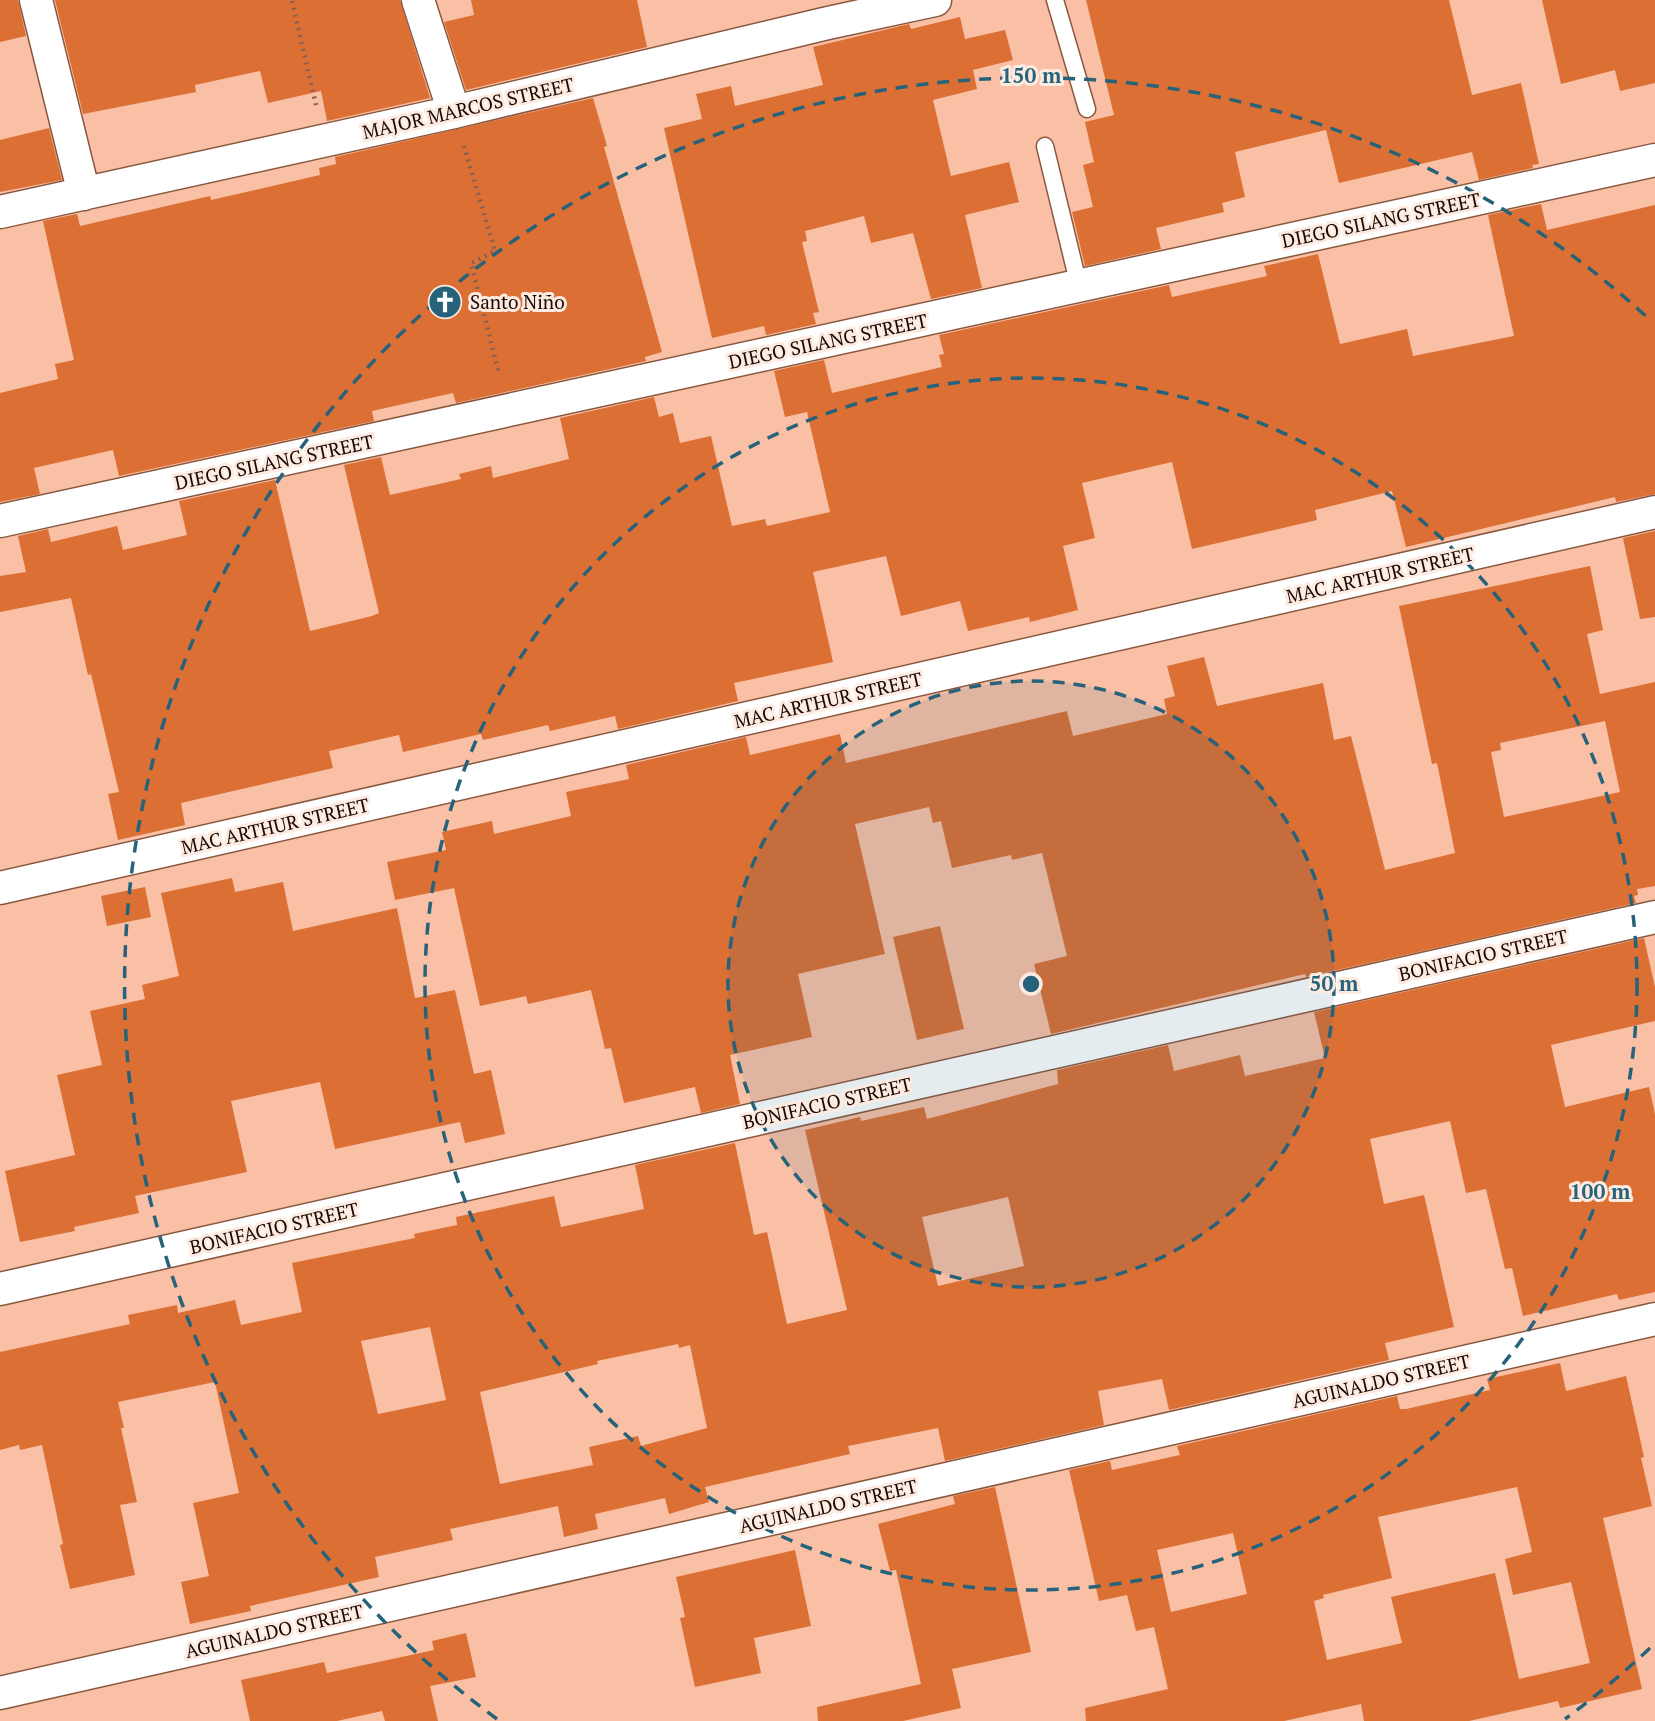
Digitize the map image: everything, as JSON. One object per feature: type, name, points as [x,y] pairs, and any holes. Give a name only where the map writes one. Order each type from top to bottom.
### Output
[{"type":"street","points":[[36,0],[84,194]]},
{"type":"street","points":[[418,0],[454,112]]},
{"type":"street","name":"MAJOR MARCOS STREET","points":[[0,212],[454,112],[825,11],[935,0]]},
{"type":"street","name":"DIEGO SILANG STREET","points":[[0,522],[1655,160]]},
{"type":"street","name":"MAC ARTHUR STREET","points":[[0,888],[1655,512]]},
{"type":"street","name":"BONIFACIO STREET","points":[[0,1289],[1655,917]]},
{"type":"street","name":"AGUINALDO STREET","points":[[0,1693],[1655,1319]]},
{"type":"lane","points":[[1055,0],[1087,109]]},
{"type":"lane","points":[[1045,146],[1079,286]]},
{"type":"path","points":[[292,1],[324,140]]},
{"type":"path","points":[[454,112],[495,251],[471,263],[508,411]]},
{"type":"building","points":[[0,0],[18,0],[26,36],[0,42]]},
{"type":"building","points":[[55,0],[400,0],[430,98],[327,121],[321,91],[268,103],[260,71],[195,85],[196,92],[83,114]]},
{"type":"building","points":[[471,0],[637,0],[647,47],[466,90],[444,22],[474,15]]},
{"type":"building","points":[[1086,0],[1449,0],[1472,95],[1521,83],[1539,164],[1532,165],[1533,168],[1479,180],[1472,152],[1339,183],[1326,130],[1235,152],[1245,197],[1222,203],[1224,212],[1156,228],[1161,249],[1085,266],[1072,212],[1093,207],[1083,165],[1094,162],[1085,122],[1114,115]]},
{"type":"building","points":[[1542,0],[1655,0],[1655,83],[1620,91],[1615,70],[1561,84]]},
{"type":"building","points":[[960,17],[965,39],[1005,30],[1013,60],[973,70],[977,89],[933,100],[951,176],[1009,162],[1019,202],[965,215],[982,288],[931,299],[913,233],[871,243],[864,216],[805,231],[807,241],[802,242],[819,312],[813,313],[816,324],[766,335],[764,326],[712,338],[664,128],[702,119],[696,94],[731,86],[735,106],[823,85],[813,47],[909,24],[911,29]]},
{"type":"building","points":[[593,98],[607,146],[604,147],[662,352],[645,357],[646,361],[456,403],[453,393],[372,411],[374,421],[119,476],[113,450],[34,468],[40,494],[0,502],[0,393],[58,379],[55,364],[74,360],[43,221],[77,214],[80,226],[210,196],[211,200],[320,175],[319,168],[336,164],[335,157]]},
{"type":"building","points":[[49,128],[62,180],[0,192],[0,140]]},
{"type":"building","points":[[1541,204],[1547,230],[1655,205],[1655,494],[1616,502],[1615,497],[1406,547],[1392,491],[1315,510],[1317,520],[1192,549],[1172,462],[1082,483],[1095,538],[1063,546],[1078,610],[1030,622],[1029,617],[968,631],[960,601],[901,616],[886,556],[813,572],[833,662],[734,683],[738,701],[618,729],[615,716],[550,731],[548,725],[483,740],[481,734],[403,752],[399,735],[329,751],[333,768],[181,803],[185,825],[118,840],[108,794],[119,792],[71,598],[0,612],[0,576],[26,572],[18,536],[48,529],[51,542],[117,526],[123,550],[187,535],[179,501],[275,480],[310,631],[372,616],[379,613],[344,465],[381,457],[390,495],[461,479],[459,474],[491,466],[493,478],[569,459],[560,418],[654,397],[659,417],[673,413],[680,443],[711,436],[732,526],[765,519],[767,526],[830,512],[807,412],[785,417],[774,371],[824,360],[832,393],[942,367],[939,355],[944,354],[939,335],[1169,285],[1172,297],[1267,276],[1264,266],[1318,254],[1340,344],[1407,329],[1413,356],[1514,336],[1488,215]]},
{"type":"building","points":[[1655,531],[1655,617],[1640,619],[1623,538]]},
{"type":"building","points":[[1590,566],[1603,630],[1587,634],[1600,694],[1655,682],[1655,886],[1637,889],[1638,895],[1634,896],[1636,903],[1306,977],[1305,974],[1051,1034],[1034,964],[1067,956],[1042,853],[1012,860],[1011,855],[952,868],[941,821],[933,823],[929,807],[855,824],[885,954],[798,974],[812,1037],[730,1055],[740,1104],[701,1113],[695,1087],[624,1103],[611,1048],[605,1049],[591,990],[528,1004],[526,996],[480,1006],[454,888],[395,900],[387,862],[446,850],[442,832],[492,821],[494,834],[571,816],[566,792],[629,779],[626,765],[746,737],[750,755],[840,734],[846,763],[1067,711],[1073,736],[1167,714],[1164,699],[1175,696],[1167,666],[1204,657],[1217,706],[1323,683],[1334,740],[1351,736],[1385,870],[1455,853],[1437,763],[1432,764],[1399,606]],"holes":[[[1605,721],[1620,792],[1504,817],[1491,752],[1501,750],[1500,743]]]},
{"type":"building","points":[[232,878],[235,892],[283,882],[293,931],[397,908],[415,998],[455,990],[474,1074],[491,1070],[505,1134],[465,1143],[460,1122],[335,1149],[320,1082],[231,1101],[247,1172],[135,1196],[139,1213],[74,1227],[75,1231],[20,1242],[5,1171],[75,1155],[57,1075],[102,1065],[90,1011],[145,999],[142,985],[179,976],[161,893]]},
{"type":"building","points":[[145,887],[151,917],[107,926],[101,896]]},
{"type":"building","points":[[940,926],[964,1029],[917,1040],[893,937]]},
{"type":"building","points":[[1644,938],[1655,987],[1655,1021],[1551,1045],[1565,1107],[1649,1087],[1655,1114],[1655,1292],[1619,1300],[1617,1294],[1523,1316],[1512,1268],[1505,1269],[1486,1189],[1466,1193],[1450,1121],[1370,1139],[1384,1204],[1424,1195],[1454,1327],[1385,1343],[1389,1360],[1169,1410],[1162,1379],[1098,1391],[1104,1425],[945,1461],[938,1428],[848,1446],[850,1454],[705,1487],[709,1502],[669,1514],[665,1498],[595,1514],[598,1529],[564,1537],[558,1506],[450,1529],[453,1540],[375,1557],[379,1577],[250,1606],[251,1611],[190,1624],[181,1582],[209,1576],[193,1503],[239,1493],[215,1382],[118,1402],[137,1502],[120,1505],[135,1575],[70,1589],[42,1445],[20,1450],[19,1445],[0,1450],[0,1352],[130,1324],[128,1315],[177,1305],[178,1313],[235,1300],[241,1325],[302,1312],[292,1263],[415,1238],[414,1234],[457,1225],[456,1217],[554,1196],[561,1227],[644,1209],[635,1165],[735,1143],[754,1235],[767,1232],[787,1324],[847,1310],[805,1130],[860,1117],[861,1121],[924,1107],[927,1119],[1058,1084],[1057,1070],[1168,1045],[1174,1071],[1240,1055],[1245,1076],[1325,1058],[1314,1012]],"holes":[[[1008,1197],[1024,1266],[938,1286],[922,1217]],[[430,1327],[446,1400],[378,1414],[361,1341]],[[678,1344],[679,1348],[690,1345],[707,1428],[641,1446],[638,1436],[589,1447],[593,1465],[500,1484],[480,1392],[598,1364],[597,1361]]]},
{"type":"building","points":[[1560,1363],[1566,1391],[1626,1376],[1652,1506],[1603,1518],[1642,1689],[1560,1708],[1558,1701],[1469,1721],[1364,1721],[1361,1704],[1284,1721],[1086,1721],[1085,1708],[1168,1689],[1154,1627],[1136,1631],[1127,1595],[1099,1601],[1069,1470],[1110,1461],[1112,1470],[1180,1455],[1177,1446],[1397,1396],[1400,1409],[1406,1409],[1490,1390],[1487,1379]],"holes":[[[1517,1487],[1532,1552],[1505,1559],[1513,1595],[1571,1582],[1590,1663],[1519,1679],[1495,1573],[1391,1597],[1402,1643],[1327,1660],[1314,1601],[1324,1598],[1323,1595],[1392,1578],[1378,1517]],[[1233,1533],[1247,1594],[1171,1612],[1157,1550]]]},
{"type":"building","points":[[995,1487],[1031,1652],[952,1669],[961,1708],[903,1721],[818,1721],[817,1707],[921,1684],[896,1570],[890,1571],[878,1524],[955,1504],[953,1496]]},
{"type":"building","points":[[795,1550],[811,1626],[754,1638],[761,1673],[695,1687],[680,1618],[685,1617],[676,1577]]},
{"type":"building","points":[[466,1633],[476,1677],[430,1686],[438,1721],[385,1721],[382,1711],[337,1721],[250,1721],[241,1680],[324,1662],[327,1673],[434,1650],[432,1641]]},
{"type":"place","name":"Santo Niño","points":[[445,302]]}]
